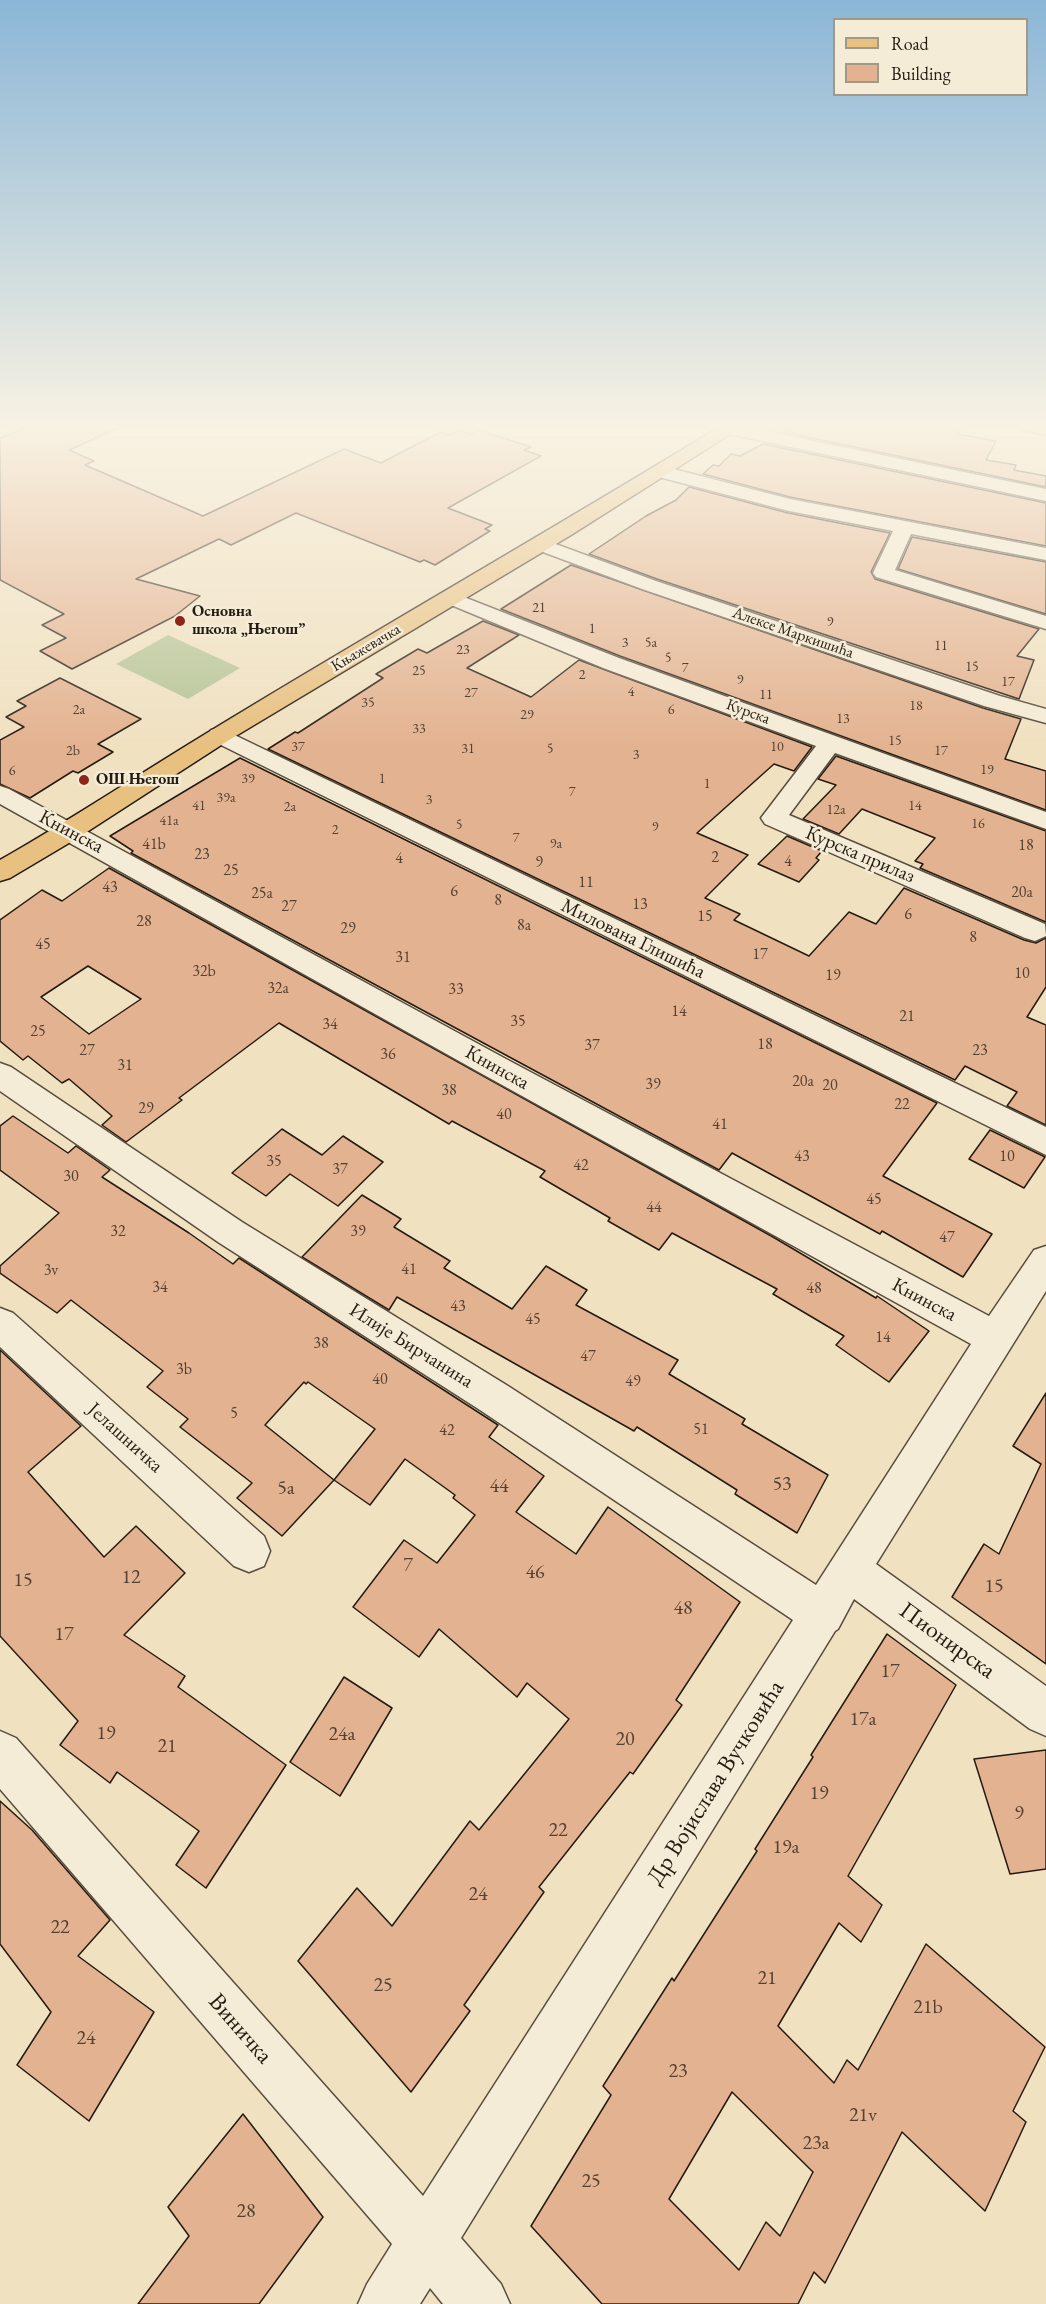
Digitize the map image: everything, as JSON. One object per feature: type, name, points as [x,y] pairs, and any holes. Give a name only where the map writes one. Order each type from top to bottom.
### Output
[{"type":"main road","name":"Књажевачка","points":[[0,872],[70,831],[220,735],[561,534]]},
{"type":"street","points":[[901,534],[883,573],[1046,623]]},
{"type":"street","points":[[938,534],[1046,554]]},
{"type":"street","name":"Алексе Маркишића","points":[[542,545],[649,585],[992,701],[1046,716]]},
{"type":"street","name":"Курска","points":[[451,598],[611,663],[1046,821]]},
{"type":"street","name":"Милована Глишића","points":[[220,735],[1046,1143]]},
{"type":"street","name":"Курска прилаз","points":[[831,741],[774,818],[1035,931]]},
{"type":"street","name":"Книнска","points":[[0,794],[495,1067],[995,1338]]},
{"type":"street","name":"Илије Бирчанина","points":[[0,1075],[230,1232],[494,1398],[823,1614]]},
{"type":"street","name":"Др Војислава Вучковића","points":[[387,2304],[995,1338],[1046,1261]]},
{"type":"street","name":"Јелашничка","points":[[0,1324],[249,1551]]},
{"type":"street","name":"Пионирска","points":[[849,1570],[1046,1713]]},
{"type":"street","name":"Виничка","points":[[0,1754],[481,2304]]},
{"type":"green space","points":[[168,635],[240,668],[188,699],[116,664]]},
{"type":"building","points":[[0,534],[254,534],[231,545],[219,539],[136,579],[200,596],[175,616],[72,669],[40,651],[66,638],[42,625],[64,614],[0,580]]},
{"type":"building","points":[[348,534],[486,534],[435,565],[424,560],[420,562]]},
{"type":"building","points":[[620,534],[890,534],[871,572],[875,579],[1039,629],[1017,656],[1034,660],[1019,699],[657,579],[589,554]]},
{"type":"building","points":[[981,534],[1046,534],[1046,546]]},
{"type":"building","points":[[912,537],[1046,562],[1046,614],[898,569]]},
{"type":"building","points":[[571,565],[983,708],[1021,719],[1005,759],[1046,771],[1046,810],[620,656],[501,609]]},
{"type":"building","points":[[483,621],[519,635],[467,668],[531,697],[579,660],[812,747],[794,771],[774,764],[697,833],[748,855],[705,898],[740,914],[734,920],[809,956],[849,912],[876,924],[904,888],[1024,940],[1036,943],[1046,938],[1046,987],[1027,1017],[1046,1025],[1046,1125],[1007,1106],[1017,1092],[965,1066],[955,1080],[268,749],[295,732],[298,733],[383,678],[376,674],[418,649],[427,653]]},
{"type":"building","points":[[60,678],[141,719],[98,744],[113,752],[78,773],[73,771],[30,798],[0,784],[0,740],[24,727],[6,717],[26,706],[17,701]]},
{"type":"building","points":[[836,756],[1046,831],[1046,922],[920,868],[923,864],[915,861],[935,838],[862,809],[839,834],[803,819],[836,785],[818,779]]},
{"type":"building","points":[[240,758],[937,1103],[883,1176],[992,1234],[963,1277],[882,1231],[880,1234],[732,1153],[719,1170],[131,853],[133,851],[110,836]]},
{"type":"building","points":[[787,836],[822,851],[816,858],[819,860],[799,882],[758,864]]},
{"type":"building","points":[[109,868],[773,1237],[876,1298],[877,1296],[929,1331],[889,1382],[836,1345],[844,1336],[773,1294],[777,1289],[672,1233],[659,1250],[608,1221],[610,1218],[540,1177],[545,1171],[452,1121],[449,1124],[279,1023],[179,1098],[182,1100],[126,1142],[102,1125],[112,1116],[69,1079],[62,1083],[28,1056],[23,1060],[0,1041],[0,920],[42,890],[62,901]],"holes":[[[88,966],[141,999],[89,1034],[41,997]]]},
{"type":"building","points":[[13,1116],[68,1153],[76,1146],[110,1170],[102,1177],[233,1264],[239,1258],[498,1425],[489,1437],[544,1476],[516,1512],[576,1554],[608,1507],[740,1602],[676,1700],[682,1705],[633,1774],[630,1772],[539,1887],[544,1892],[464,2005],[470,2011],[411,2092],[298,1961],[357,1888],[392,1926],[470,1821],[479,1830],[569,1719],[527,1683],[517,1697],[439,1629],[419,1657],[353,1607],[404,1540],[437,1563],[475,1515],[453,1498],[455,1495],[405,1459],[370,1505],[334,1480],[282,1536],[237,1498],[252,1483],[180,1427],[188,1419],[147,1387],[163,1371],[71,1300],[57,1313],[0,1273],[0,1266],[59,1213],[0,1170],[0,1126]],"holes":[[[304,1382],[306,1384],[308,1382],[375,1429],[334,1480],[265,1425]]]},
{"type":"building","points":[[282,1129],[322,1155],[343,1136],[383,1162],[338,1206],[290,1174],[266,1196],[232,1173]]},
{"type":"building","points":[[990,1130],[1045,1157],[1024,1188],[969,1159]]},
{"type":"building","points":[[362,1195],[401,1219],[394,1227],[450,1261],[444,1268],[512,1309],[546,1266],[587,1290],[576,1305],[678,1360],[669,1374],[745,1419],[742,1424],[828,1475],[797,1533],[735,1494],[737,1490],[637,1427],[634,1431],[397,1297],[389,1310],[302,1257]]},
{"type":"building","points":[[0,1350],[81,1426],[28,1472],[104,1557],[136,1526],[185,1573],[124,1635],[185,1676],[178,1687],[286,1765],[206,1888],[176,1865],[199,1831],[117,1772],[110,1783],[60,1745],[78,1721],[0,1636]]},
{"type":"building","points":[[1046,1393],[1046,1664],[952,1597],[984,1544],[999,1554],[1041,1464],[1013,1446]]},
{"type":"building","points":[[887,1634],[956,1685],[848,1876],[882,1905],[861,1942],[839,1923],[778,2026],[834,2083],[847,2060],[858,2070],[926,1944],[1045,2047],[1013,2111],[1026,2122],[985,2211],[902,2132],[825,2283],[814,2272],[798,2304],[602,2304],[531,2226],[611,2095],[603,2086],[672,1978],[674,1981],[757,1851],[755,1849],[813,1757],[811,1755]],"holes":[[[732,2092],[813,2172],[780,2236],[766,2222],[739,2270],[669,2199]]]},
{"type":"building","points":[[344,1677],[392,1708],[340,1796],[290,1762]]},
{"type":"building","points":[[1046,1750],[1046,1869],[1010,1874],[974,1759]]},
{"type":"building","points":[[0,1801],[32,1830],[110,1920],[78,1956],[154,2012],[89,2121],[17,2065],[51,2012],[0,1944]]},
{"type":"building","points":[[243,2114],[323,2217],[259,2304],[138,2304],[189,2236],[168,2207]]},
{"type":"place","name":"Основна школа „Његош”","points":[[180,621]]},
{"type":"place","name":"ОШ Његош","points":[[84,780]]}]
